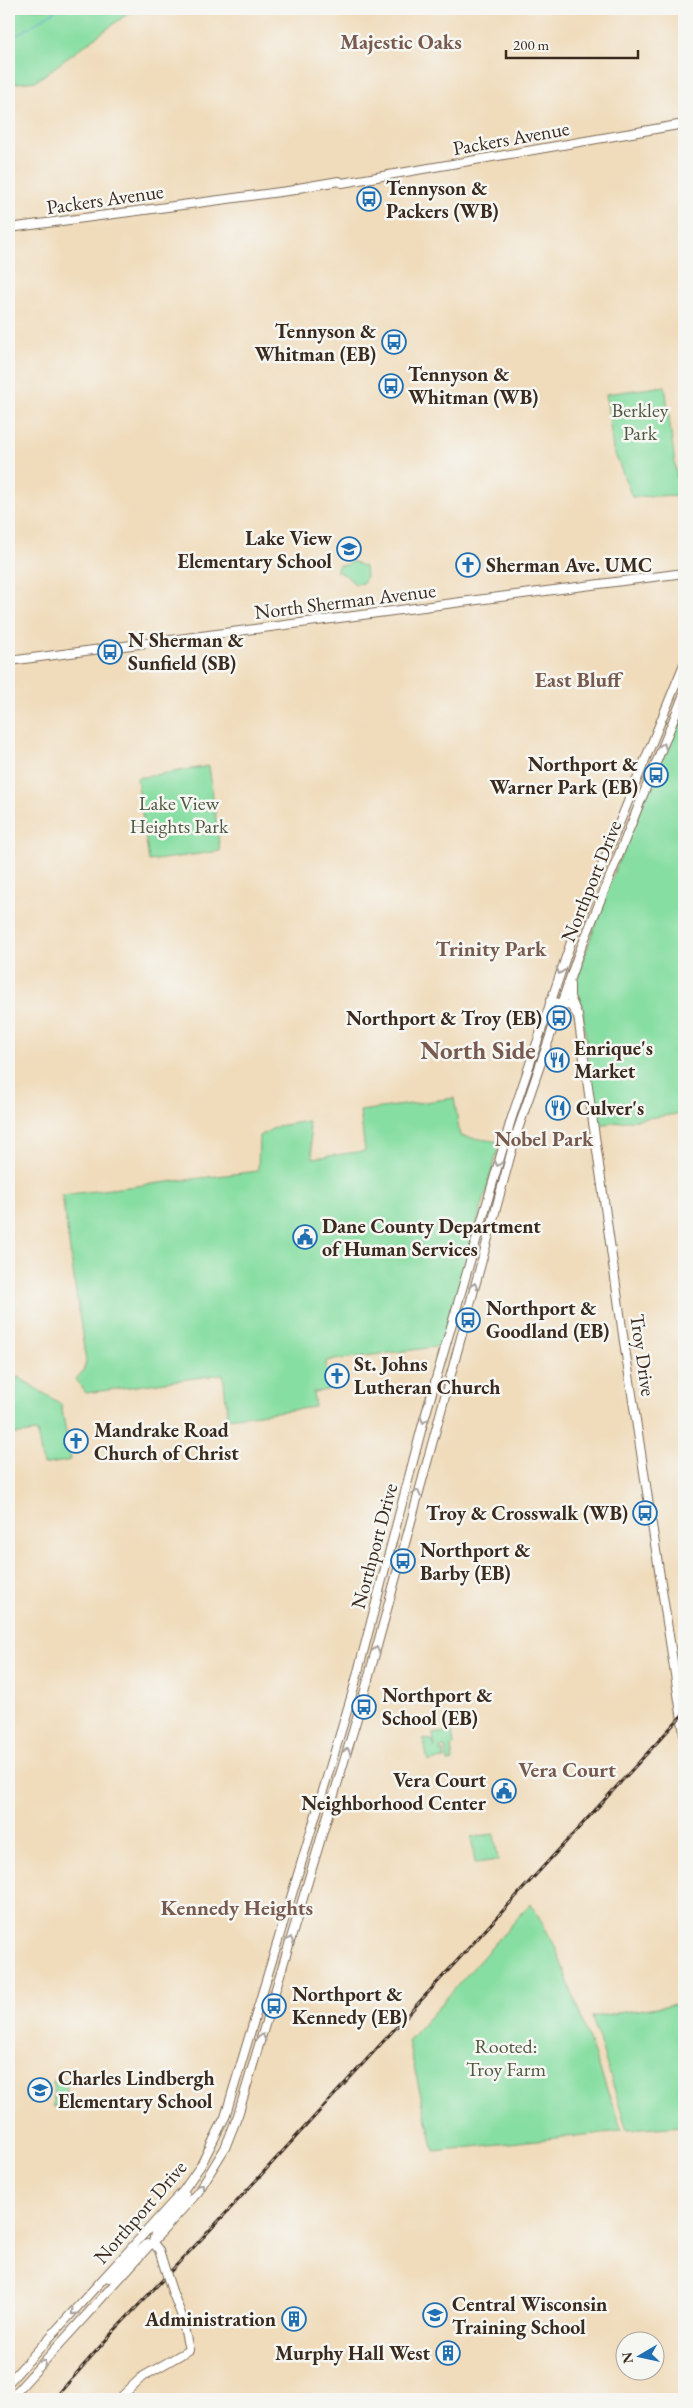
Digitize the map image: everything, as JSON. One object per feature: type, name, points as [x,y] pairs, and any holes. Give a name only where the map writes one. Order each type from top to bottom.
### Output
[{"type":"main road","name":"Packers Avenue","points":[[9,228],[342,183],[684,124]]},
{"type":"main road","name":"North Sherman Avenue","points":[[9,661],[684,573]]},
{"type":"main road","name":"Northport Drive","points":[[9,2382],[192,2180],[225,2117],[352,1691],[447,1339],[511,1120],[574,933],[684,664]]},
{"type":"main road","name":"Northport Drive","points":[[10,2399],[183,2211],[208,2177],[225,2148],[238,2115],[363,1698],[442,1400],[520,1121],[577,958],[684,694]]},
{"type":"main road","points":[[584,940],[584,926],[595,898]]},
{"type":"main road","name":"Troy Drive","points":[[577,958],[569,992],[578,1016],[624,1342],[684,1733]]},
{"type":"main road","points":[[550,1001],[573,1007],[578,1016]]},
{"type":"main road","points":[[520,1121],[518,1115],[526,1088],[529,1066]]},
{"type":"main road","points":[[119,2399],[142,2377],[189,2350],[181,2314],[159,2250],[153,2243],[154,2235],[179,2205],[192,2180]]},
{"type":"main road","points":[[91,2293],[149,2243],[153,2243]]},
{"type":"green space","points":[[9,9],[134,9],[36,81],[9,84]]},
{"type":"green space","name":"Berkley Park","points":[[665,386],[679,495],[632,497],[613,449],[606,394]]},
{"type":"green space","points":[[352,561],[365,567],[366,576],[363,583],[355,584],[345,575],[336,571],[339,565],[347,565]]},
{"type":"green space","points":[[684,702],[684,1113],[597,1125],[582,1007],[573,989],[609,885]]},
{"type":"green space","name":"Lake View Heights Park","points":[[209,766],[220,851],[149,861],[137,778]]},
{"type":"green space","points":[[454,1098],[460,1136],[500,1142],[443,1346],[326,1361],[328,1390],[313,1392],[315,1407],[228,1418],[223,1374],[86,1393],[76,1379],[83,1371],[86,1362],[62,1195],[258,1171],[259,1136],[278,1126],[308,1121],[313,1158],[365,1151],[360,1111]]},
{"type":"green space","points":[[18,1377],[61,1404],[71,1460],[43,1465],[37,1432],[9,1435],[9,1388]]},
{"type":"green space","points":[[452,1731],[454,1746],[451,1747],[453,1761],[448,1762],[445,1747],[440,1748],[440,1751],[443,1750],[445,1759],[428,1761],[423,1739],[432,1740],[435,1748],[433,1734]]},
{"type":"green space","points":[[494,1834],[498,1860],[475,1863],[471,1837]]},
{"type":"green space","name":"Rooted: Troy Farm","points":[[531,1903],[555,1946],[622,2131],[434,2151],[408,2041]]},
{"type":"green space","points":[[683,2000],[684,2126],[627,2130],[592,2017],[683,2003]]},
{"type":"green space","points":[[66,2080],[68,2105],[54,2107],[53,2081]]},
{"type":"waterway","points":[[9,40],[58,9]]},
{"type":"railway","points":[[54,2399],[113,2332],[228,2211],[684,1713]]},
{"type":"place","name":"Tennyson & Packers (WB)","points":[[369,199]]},
{"type":"place","name":"Tennyson & Whitman (EB)","points":[[394,342]]},
{"type":"place","name":"Tennyson & Whitman (WB)","points":[[391,386]]},
{"type":"place","name":"Lake View Elementary School","points":[[349,549]]},
{"type":"place","name":"Sherman Ave. UMC","points":[[468,565]]},
{"type":"place","name":"N Sherman & Sunfield (SB)","points":[[110,652]]},
{"type":"place","name":"Northport & Warner Park (EB)","points":[[656,775]]},
{"type":"place","name":"Northport & Troy (EB)","points":[[559,1018]]},
{"type":"place","name":"Enrique's Market","points":[[557,1060]]},
{"type":"place","name":"Culver's","points":[[558,1108]]},
{"type":"place","name":"Dane County Department of Human Services","points":[[305,1237]]},
{"type":"place","name":"Northport & Goodland (EB)","points":[[468,1320]]},
{"type":"place","name":"St. Johns Lutheran Church","points":[[337,1376]]},
{"type":"place","name":"Mandrake Road Church of Christ","points":[[76,1441]]},
{"type":"place","name":"Troy & Crosswalk (WB)","points":[[645,1513]]},
{"type":"place","name":"Northport & Barby (EB)","points":[[403,1561]]},
{"type":"place","name":"Northport & School (EB)","points":[[364,1707]]},
{"type":"place","name":"Vera Court Neighborhood Center","points":[[504,1791]]},
{"type":"place","name":"Northport & Kennedy (EB)","points":[[274,2006]]},
{"type":"place","name":"Charles Lindbergh Elementary School","points":[[40,2090]]},
{"type":"place","name":"Central Wisconsin Training School","points":[[435,2315]]},
{"type":"place","name":"Administration","points":[[294,2319]]},
{"type":"place","name":"Murphy Hall West","points":[[448,2353]]},
{"type":"district","name":"Majestic Oaks","points":[[401,42]]},
{"type":"district","name":"East Bluff","points":[[578,680]]},
{"type":"district","name":"Trinity Park","points":[[491,949]]},
{"type":"district","name":"North Side","points":[[478,1050]]},
{"type":"district","name":"Nobel Park","points":[[544,1139]]},
{"type":"district","name":"Vera Court","points":[[567,1770]]},
{"type":"district","name":"Kennedy Heights","points":[[237,1908]]}]
